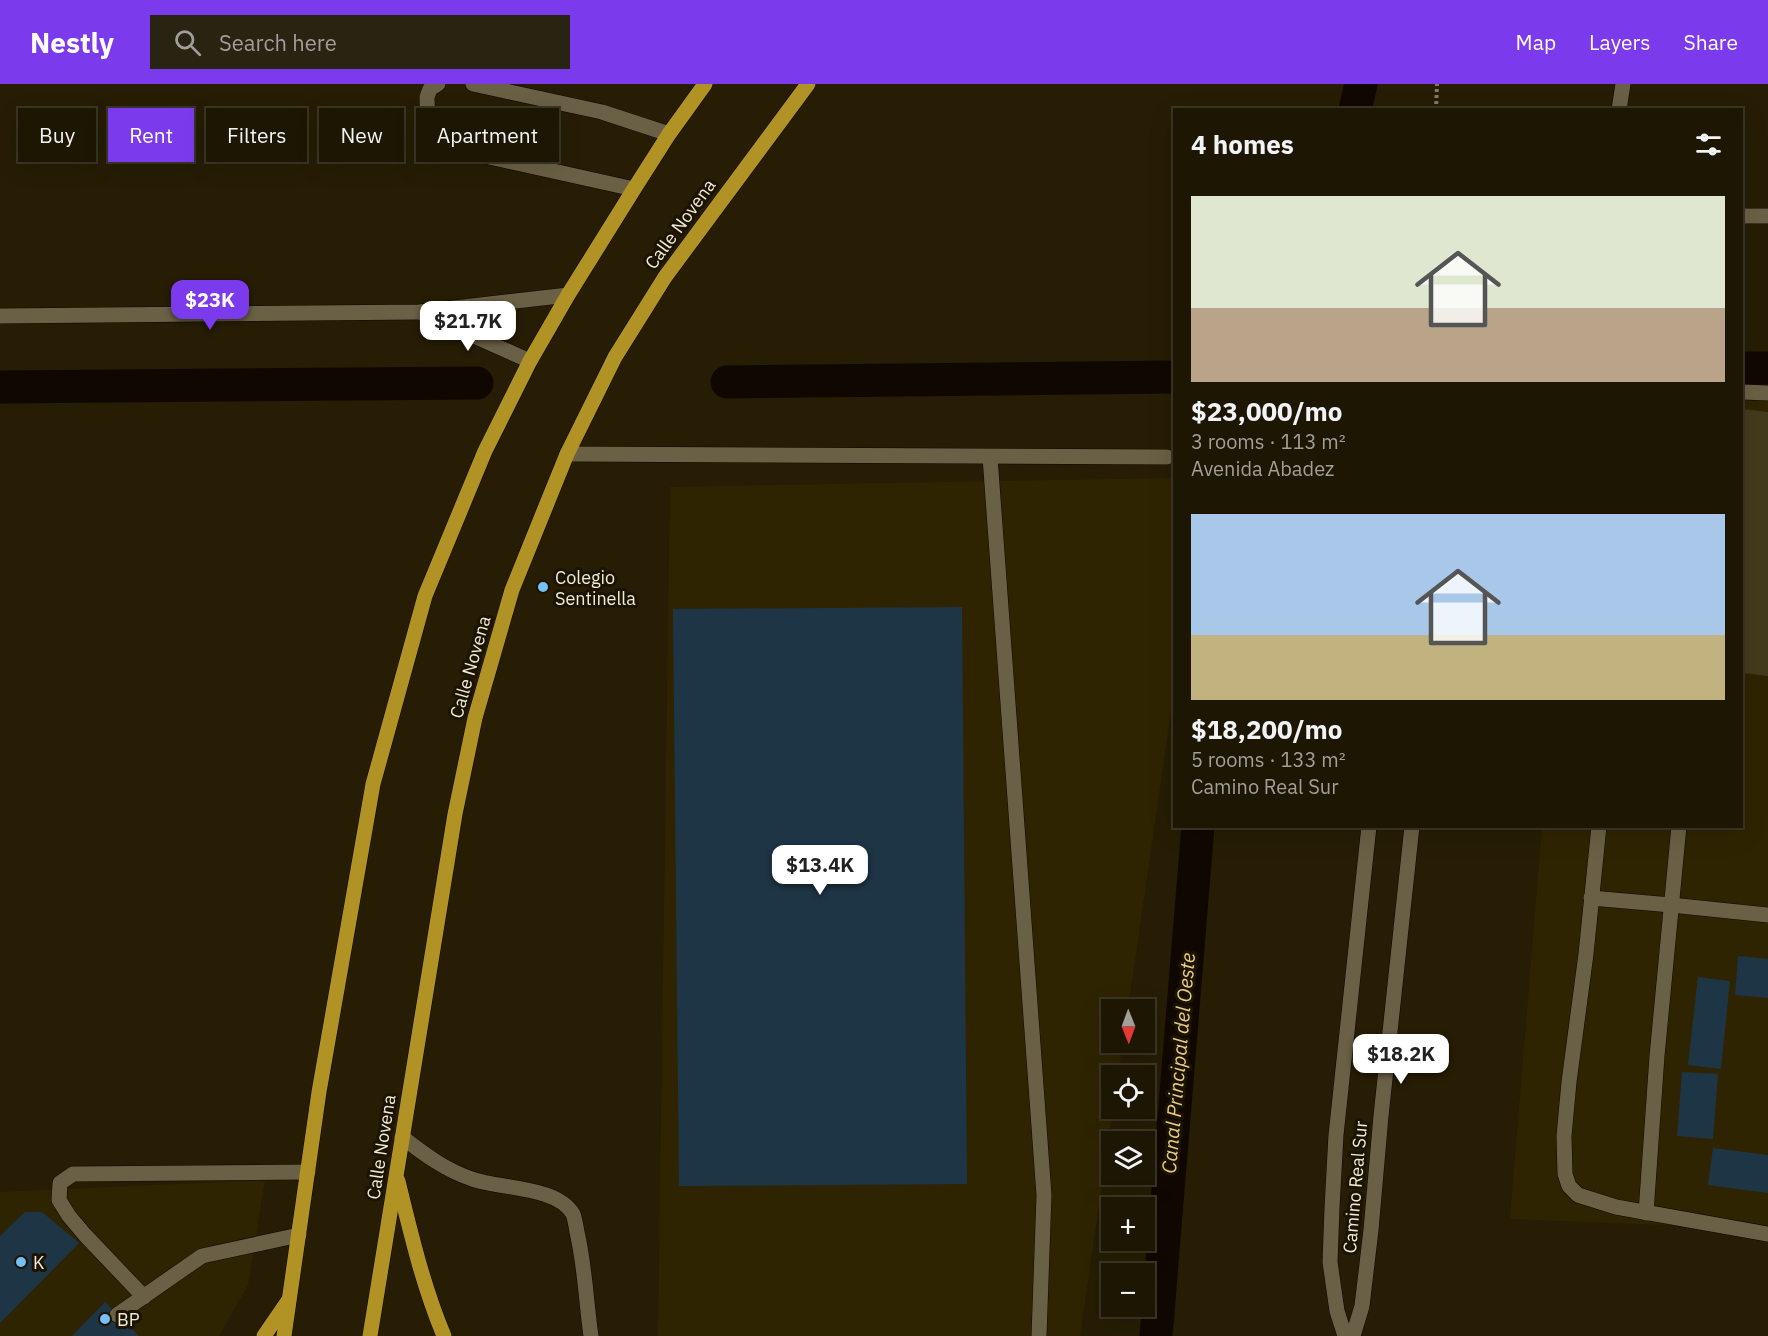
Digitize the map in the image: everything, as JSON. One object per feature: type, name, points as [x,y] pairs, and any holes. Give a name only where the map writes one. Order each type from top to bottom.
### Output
[{"type":"main road","points":[[284,1336],[319,1092],[373,784],[425,596],[486,451],[530,361],[634,189],[669,134],[705,84]]},
{"type":"main road","name":"Calle Novena","points":[[370,1336],[455,814],[475,718],[512,590],[567,454],[615,357],[665,277],[808,84]]},
{"type":"main road","points":[[397,1175],[430,1303],[444,1336]]},
{"type":"main road","points":[[264,1336],[290,1298]]},
{"type":"street","points":[[438,84],[430,89],[427,97],[428,134],[433,141],[454,149],[634,189]]},
{"type":"street","points":[[473,84],[602,112],[669,134]]},
{"type":"street","points":[[1619,108],[1623,84]]},
{"type":"street","points":[[1743,216],[1768,216]]},
{"type":"street","points":[[0,316],[420,312],[568,295]]},
{"type":"street","points":[[420,312],[530,361]]},
{"type":"street","points":[[1743,392],[1768,393]]},
{"type":"street","points":[[567,454],[1167,458]]},
{"type":"street","points":[[990,457],[1044,1195],[1039,1336]]},
{"type":"street","name":"Camino Real Sur","points":[[1345,1336],[1337,1311],[1330,1262],[1332,1208],[1336,1135],[1369,828]]},
{"type":"street","name":"Camino Real Sur","points":[[1353,1336],[1362,1306],[1366,1273],[1412,828]]},
{"type":"street","points":[[1599,828],[1564,1136],[1565,1174],[1569,1186],[1578,1195],[1616,1207],[1768,1234]]},
{"type":"street","points":[[1646,1213],[1679,828]]},
{"type":"street","points":[[1591,898],[1768,915]]},
{"type":"street","points":[[402,1137],[436,1164],[472,1180],[534,1191],[557,1200],[567,1208],[574,1216],[581,1247],[591,1336]]},
{"type":"street","points":[[144,1297],[69,1216],[59,1200],[60,1183],[74,1174],[308,1172]]},
{"type":"street","points":[[117,1315],[202,1256],[299,1235]]},
{"type":"path","points":[[1436,108],[1437,84]]},
{"type":"shaded area","points":[[1743,400],[1768,401],[1768,1229],[1510,1219],[1542,828],[1743,828]]},
{"type":"shaded area","points":[[1743,409],[1768,412],[1768,676],[1743,673]]},
{"type":"shaded area","points":[[1173,478],[1173,697],[1129,999],[1101,999],[1101,1053],[1121,1053],[1120,1065],[1101,1065],[1101,1119],[1112,1119],[1110,1131],[1101,1131],[1102,1185],[1080,1336],[658,1336],[670,487]]},
{"type":"shaded area","points":[[265,1180],[248,1285],[219,1336],[0,1336],[0,1192]]},
{"type":"building","points":[[962,607],[967,1184],[679,1186],[673,609]]},
{"type":"building","points":[[1738,956],[1768,959],[1768,998],[1735,995]]},
{"type":"building","points":[[1698,977],[1730,981],[1721,1069],[1688,1065]]},
{"type":"building","points":[[1682,1072],[1718,1074],[1713,1139],[1677,1136]]},
{"type":"building","points":[[1713,1148],[1768,1155],[1768,1193],[1708,1185]]},
{"type":"building","points":[[25,1212],[42,1212],[79,1243],[0,1323],[0,1236]]},
{"type":"building","name":"BP","points":[[105,1302],[139,1336],[72,1336]]},
{"type":"waterway","name":"Canal Principal del Oeste","points":[[1355,108],[1361,84]]},
{"type":"waterway","points":[[1743,368],[1768,368]]},
{"type":"waterway","points":[[727,382],[1173,377]]},
{"type":"waterway","points":[[0,387],[477,383]]},
{"type":"waterway","name":"Canal Principal del Oeste","points":[[1156,1336],[1198,828]]},
{"type":"place","name":"Colegio Sentinella","points":[[543,587]]},
{"type":"place","name":"K","points":[[21,1262]]},
{"type":"place","name":"BP","points":[[105,1319]]}]
